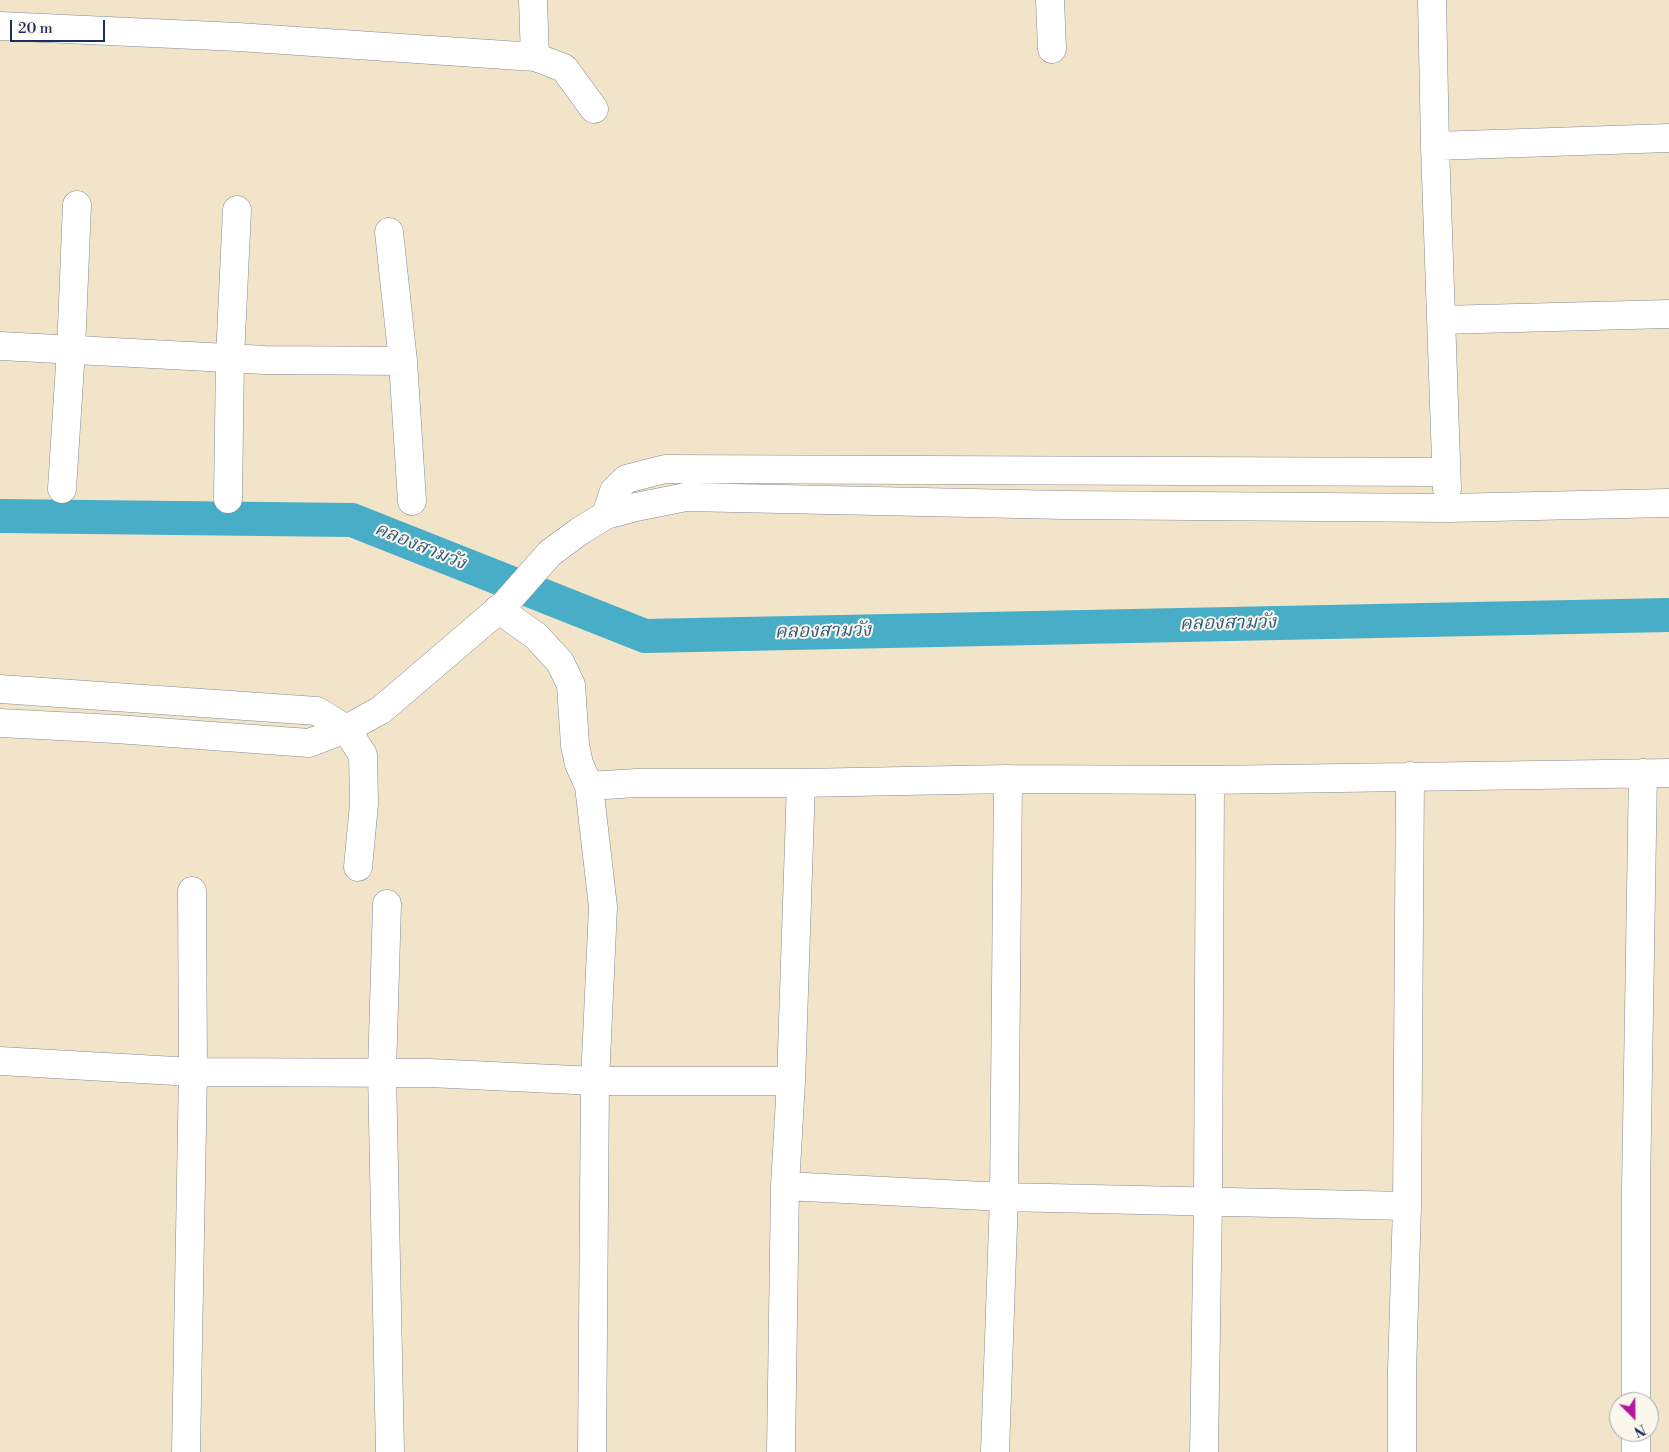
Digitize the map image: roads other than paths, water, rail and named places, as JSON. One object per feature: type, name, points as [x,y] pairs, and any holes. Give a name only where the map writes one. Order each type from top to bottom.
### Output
[{"type":"street","points":[[533,0],[535,57]]},
{"type":"street","points":[[1050,0],[1052,49]]},
{"type":"street","points":[[1432,0],[1435,146],[1448,508]]},
{"type":"street","points":[[0,26],[238,37],[535,57],[564,68],[594,110]]},
{"type":"street","points":[[1435,146],[1669,138]]},
{"type":"street","points":[[62,489],[77,204]]},
{"type":"street","points":[[228,499],[230,358],[237,210]]},
{"type":"street","points":[[389,232],[403,361],[412,501]]},
{"type":"street","points":[[1441,320],[1669,314]]},
{"type":"street","points":[[0,346],[265,360],[403,361]]},
{"type":"street","points":[[606,516],[614,491],[626,479],[665,469],[1446,472]]},
{"type":"street","points":[[0,723],[116,729],[309,743],[346,729],[381,710],[501,606],[550,553],[580,531],[606,516],[636,507],[686,498],[1065,505],[1448,508],[1669,503]]},
{"type":"street","points":[[501,606],[536,636],[560,662],[568,676],[571,686],[575,745],[579,764],[589,786],[603,907],[595,1081],[592,1452]]},
{"type":"street","points":[[0,689],[317,711],[346,729],[363,755],[364,804],[358,867]]},
{"type":"street","points":[[589,786],[637,783],[1210,780],[1656,773],[1636,1189],[1636,1392]]},
{"type":"street","points":[[1402,1452],[1402,1371],[1407,1206],[1410,776]]},
{"type":"street","points":[[995,1452],[1004,1197],[1008,780]]},
{"type":"street","points":[[1204,1452],[1208,1202],[1210,780]]},
{"type":"street","points":[[781,1452],[785,1186],[791,1082],[801,783]]},
{"type":"street","points":[[186,1452],[193,1072],[192,891]]},
{"type":"street","points":[[387,904],[382,1072],[390,1452]]},
{"type":"street","points":[[0,1061],[193,1072],[382,1072],[595,1081],[791,1082]]},
{"type":"street","points":[[785,1186],[1004,1197],[1407,1206]]},
{"type":"waterway","name":"คลองสามวัง","points":[[0,516],[352,520],[645,636],[1669,615]]}]
